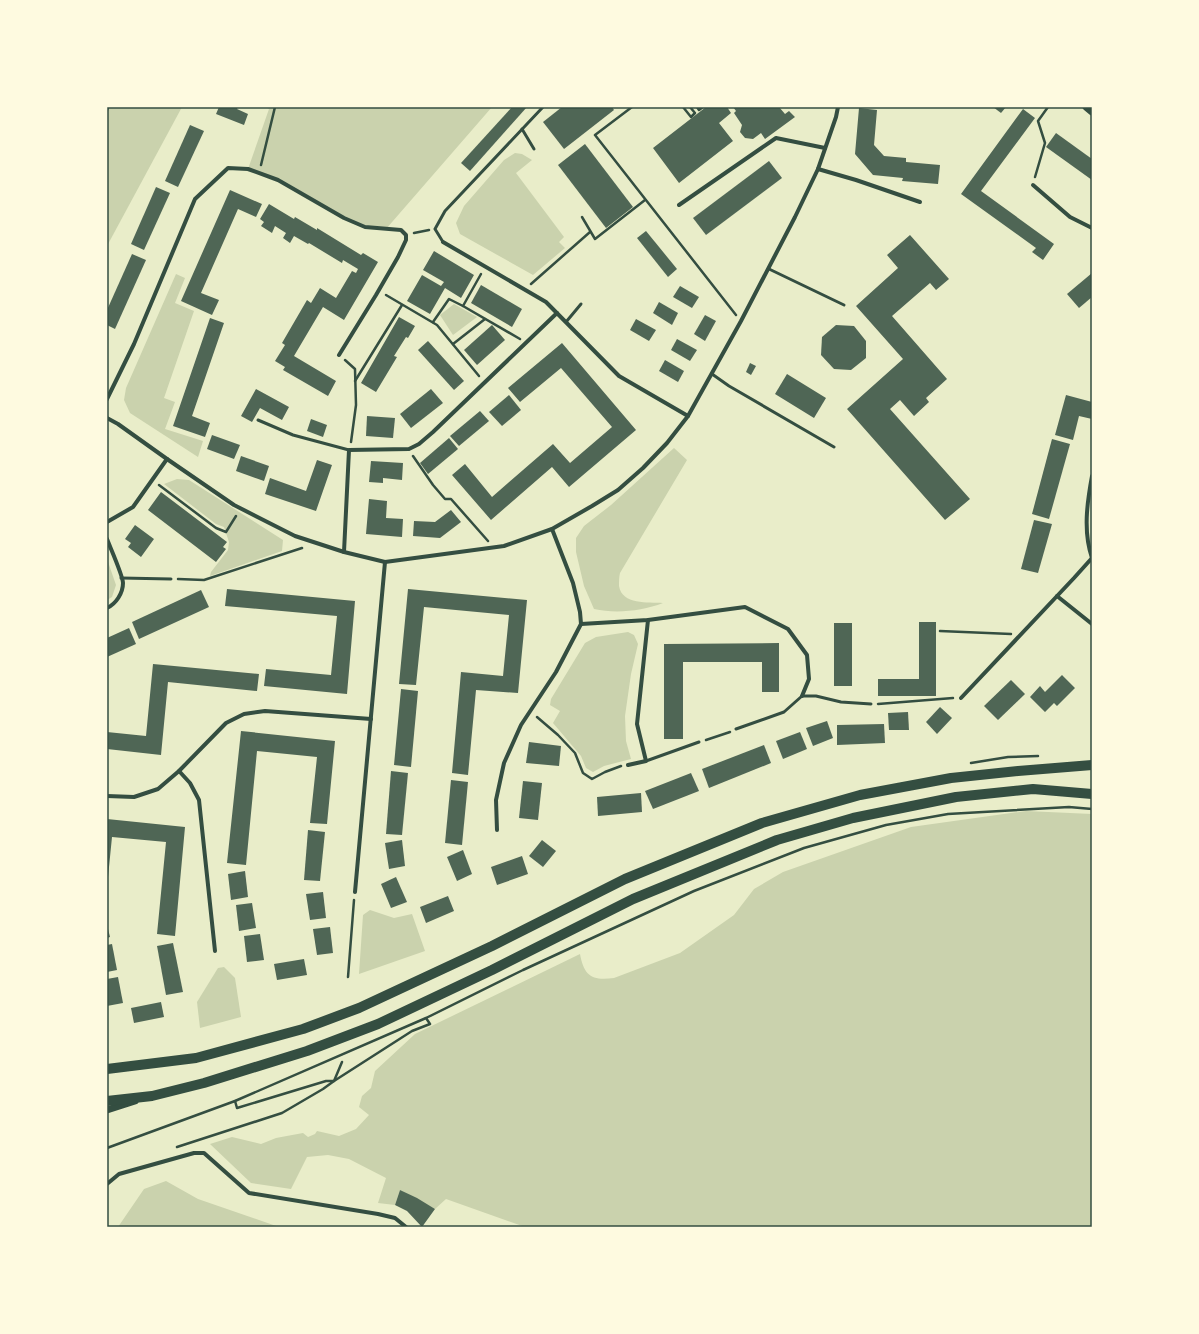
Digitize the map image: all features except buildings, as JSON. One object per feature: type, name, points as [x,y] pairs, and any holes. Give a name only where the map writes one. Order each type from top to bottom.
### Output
[{"type":"main road","points":[[107,1069],[196,1058],[303,1029],[359,1008],[478,952],[625,879],[762,823],[860,795],[951,778],[1018,770],[1092,765]]},
{"type":"main road","points":[[107,1101],[152,1096],[204,1083],[307,1051],[378,1024],[492,970],[633,899],[777,840],[853,818],[956,797],[1032,790],[1092,794]]},
{"type":"street","points":[[107,418],[241,508],[294,536],[344,552],[385,562],[504,546],[552,528],[618,490],[648,463],[667,443],[688,416],[769,269],[795,217],[818,169],[838,107]]},
{"type":"street","points":[[1086,107],[1092,112]]},
{"type":"street","points":[[679,205],[776,138],[825,148]]},
{"type":"street","points":[[107,399],[134,344],[195,199],[228,168],[248,169],[278,180],[344,218],[365,227],[400,230],[406,234],[406,240],[379,291],[339,354]]},
{"type":"street","points":[[818,169],[856,180],[920,202]]},
{"type":"street","points":[[1033,185],[1070,217],[1092,228]]},
{"type":"street","points":[[443,242],[546,302],[619,376],[688,416]]},
{"type":"street","points":[[344,552],[350,450],[409,449],[419,444],[557,313]]},
{"type":"street","points":[[107,522],[132,507],[167,459]]},
{"type":"street","points":[[961,698],[1092,558],[1085,522],[1092,476]]},
{"type":"street","points":[[497,830],[496,800],[504,763],[521,725],[556,672],[581,624],[580,612],[573,583],[552,528]]},
{"type":"street","points":[[107,538],[123,582],[121,594],[113,606],[107,608]]},
{"type":"street","points":[[355,892],[385,562]]},
{"type":"street","points":[[1058,596],[1092,624]]},
{"type":"street","points":[[581,624],[648,620],[745,607],[788,629],[807,655],[809,680],[802,696]]},
{"type":"street","points":[[628,764],[646,761],[637,724],[648,620]]},
{"type":"street","points":[[107,796],[134,797],[158,789],[226,723],[244,714],[265,711],[371,719]]},
{"type":"street","points":[[178,771],[190,782],[199,800],[215,951]]},
{"type":"street","points":[[107,1110],[152,1096]]},
{"type":"street","points":[[107,1184],[119,1174],[194,1153],[204,1154],[249,1193],[378,1214],[395,1218],[406,1227]]},
{"type":"lane","points":[[443,242],[435,229],[445,211],[543,107]]},
{"type":"lane","points":[[522,129],[534,149]]},
{"type":"lane","points":[[769,269],[844,305]]},
{"type":"lane","points":[[566,322],[581,304]]},
{"type":"lane","points":[[712,374],[729,386],[834,448]]},
{"type":"lane","points":[[258,420],[293,435],[350,450]]},
{"type":"lane","points":[[122,578],[172,579]]},
{"type":"lane","points":[[736,730],[784,712],[802,696],[816,696],[841,702],[871,704]]},
{"type":"lane","points":[[646,761],[699,742]]},
{"type":"path","points":[[259,173],[275,107]]},
{"type":"path","points":[[632,107],[595,135],[741,321]]},
{"type":"path","points":[[683,107],[691,117],[695,113],[690,107]]},
{"type":"path","points":[[697,107],[699,110],[703,107]]},
{"type":"path","points":[[1033,185],[1045,143],[1038,121],[1048,107]]},
{"type":"path","points":[[582,218],[595,239],[646,200]]},
{"type":"path","points":[[406,234],[435,229]]},
{"type":"path","points":[[525,290],[590,232]]},
{"type":"path","points":[[463,306],[486,267]]},
{"type":"path","points":[[379,291],[437,325],[485,383]]},
{"type":"path","points":[[433,322],[449,299],[527,342]]},
{"type":"path","points":[[355,381],[402,305]]},
{"type":"path","points":[[453,344],[485,318]]},
{"type":"path","points":[[339,354],[355,369],[356,405],[350,450]]},
{"type":"path","points":[[409,449],[445,499],[451,499],[494,547]]},
{"type":"path","points":[[152,479],[216,528],[226,532],[241,508]]},
{"type":"path","points":[[172,579],[204,580],[317,543]]},
{"type":"path","points":[[940,632],[1021,634]]},
{"type":"path","points":[[871,704],[961,698]]},
{"type":"path","points":[[530,712],[558,735],[575,753],[583,773],[592,779],[605,772],[628,764]]},
{"type":"path","points":[[699,742],[736,730]]},
{"type":"path","points":[[107,1148],[235,1101],[426,1018],[523,970],[694,891],[804,848],[886,825],[948,814],[1069,807],[1092,809]]},
{"type":"path","points":[[348,977],[355,892]]},
{"type":"path","points":[[171,1149],[282,1113],[324,1089],[334,1081],[412,1032],[430,1024],[426,1018]]},
{"type":"path","points":[[334,1081],[342,1062]]},
{"type":"path","points":[[235,1101],[236,1108],[326,1081],[334,1081]]},
{"type":"green space","points":[[107,107],[182,107],[107,246]]},
{"type":"green space","points":[[266,107],[492,107],[386,229],[365,227],[344,218],[278,180],[248,169],[269,109]]},
{"type":"green space","points":[[515,153],[522,154],[532,160],[516,173],[564,237],[559,242],[565,248],[533,275],[460,234],[456,223],[464,206],[504,160]]},
{"type":"green space","points":[[176,274],[185,278],[175,303],[194,311],[164,398],[175,402],[165,429],[203,441],[198,457],[130,413],[124,400],[126,388]]},
{"type":"green space","points":[[454,304],[477,317],[453,335],[440,315]]},
{"type":"green space","points":[[674,448],[687,460],[620,573],[619,579],[621,592],[625,597],[636,601],[663,603],[629,611],[602,611],[594,609],[584,586],[576,552],[576,538],[584,526],[611,505]]},
{"type":"green space","points":[[177,479],[189,480],[283,540],[282,551],[210,576],[211,572],[228,550],[229,542],[224,527],[216,524],[164,484]]},
{"type":"green space","points":[[107,559],[116,585],[112,597],[107,600]]},
{"type":"green space","points":[[628,632],[634,635],[638,644],[631,674],[625,716],[626,741],[631,759],[604,766],[593,772],[586,768],[581,756],[553,723],[560,711],[550,705],[551,699],[585,643],[596,637]]},
{"type":"green space","points":[[1026,811],[1092,814],[1092,1227],[525,1227],[446,1199],[435,1209],[400,1190],[395,1205],[378,1203],[386,1178],[349,1159],[328,1155],[307,1157],[291,1189],[251,1183],[210,1144],[232,1137],[261,1144],[276,1138],[303,1133],[308,1137],[315,1134],[317,1131],[339,1136],[356,1129],[369,1115],[359,1107],[362,1096],[371,1088],[375,1071],[415,1034],[580,954],[584,967],[590,975],[600,979],[614,978],[680,953],[734,915],[754,889],[783,872],[911,827]]},
{"type":"green space","points":[[370,910],[394,918],[412,914],[425,951],[359,974],[363,915]]},
{"type":"green space","points":[[224,967],[235,978],[241,1017],[200,1028],[197,1002],[218,968]]},
{"type":"green space","points":[[166,1181],[198,1199],[279,1227],[118,1227],[144,1189]]}]
